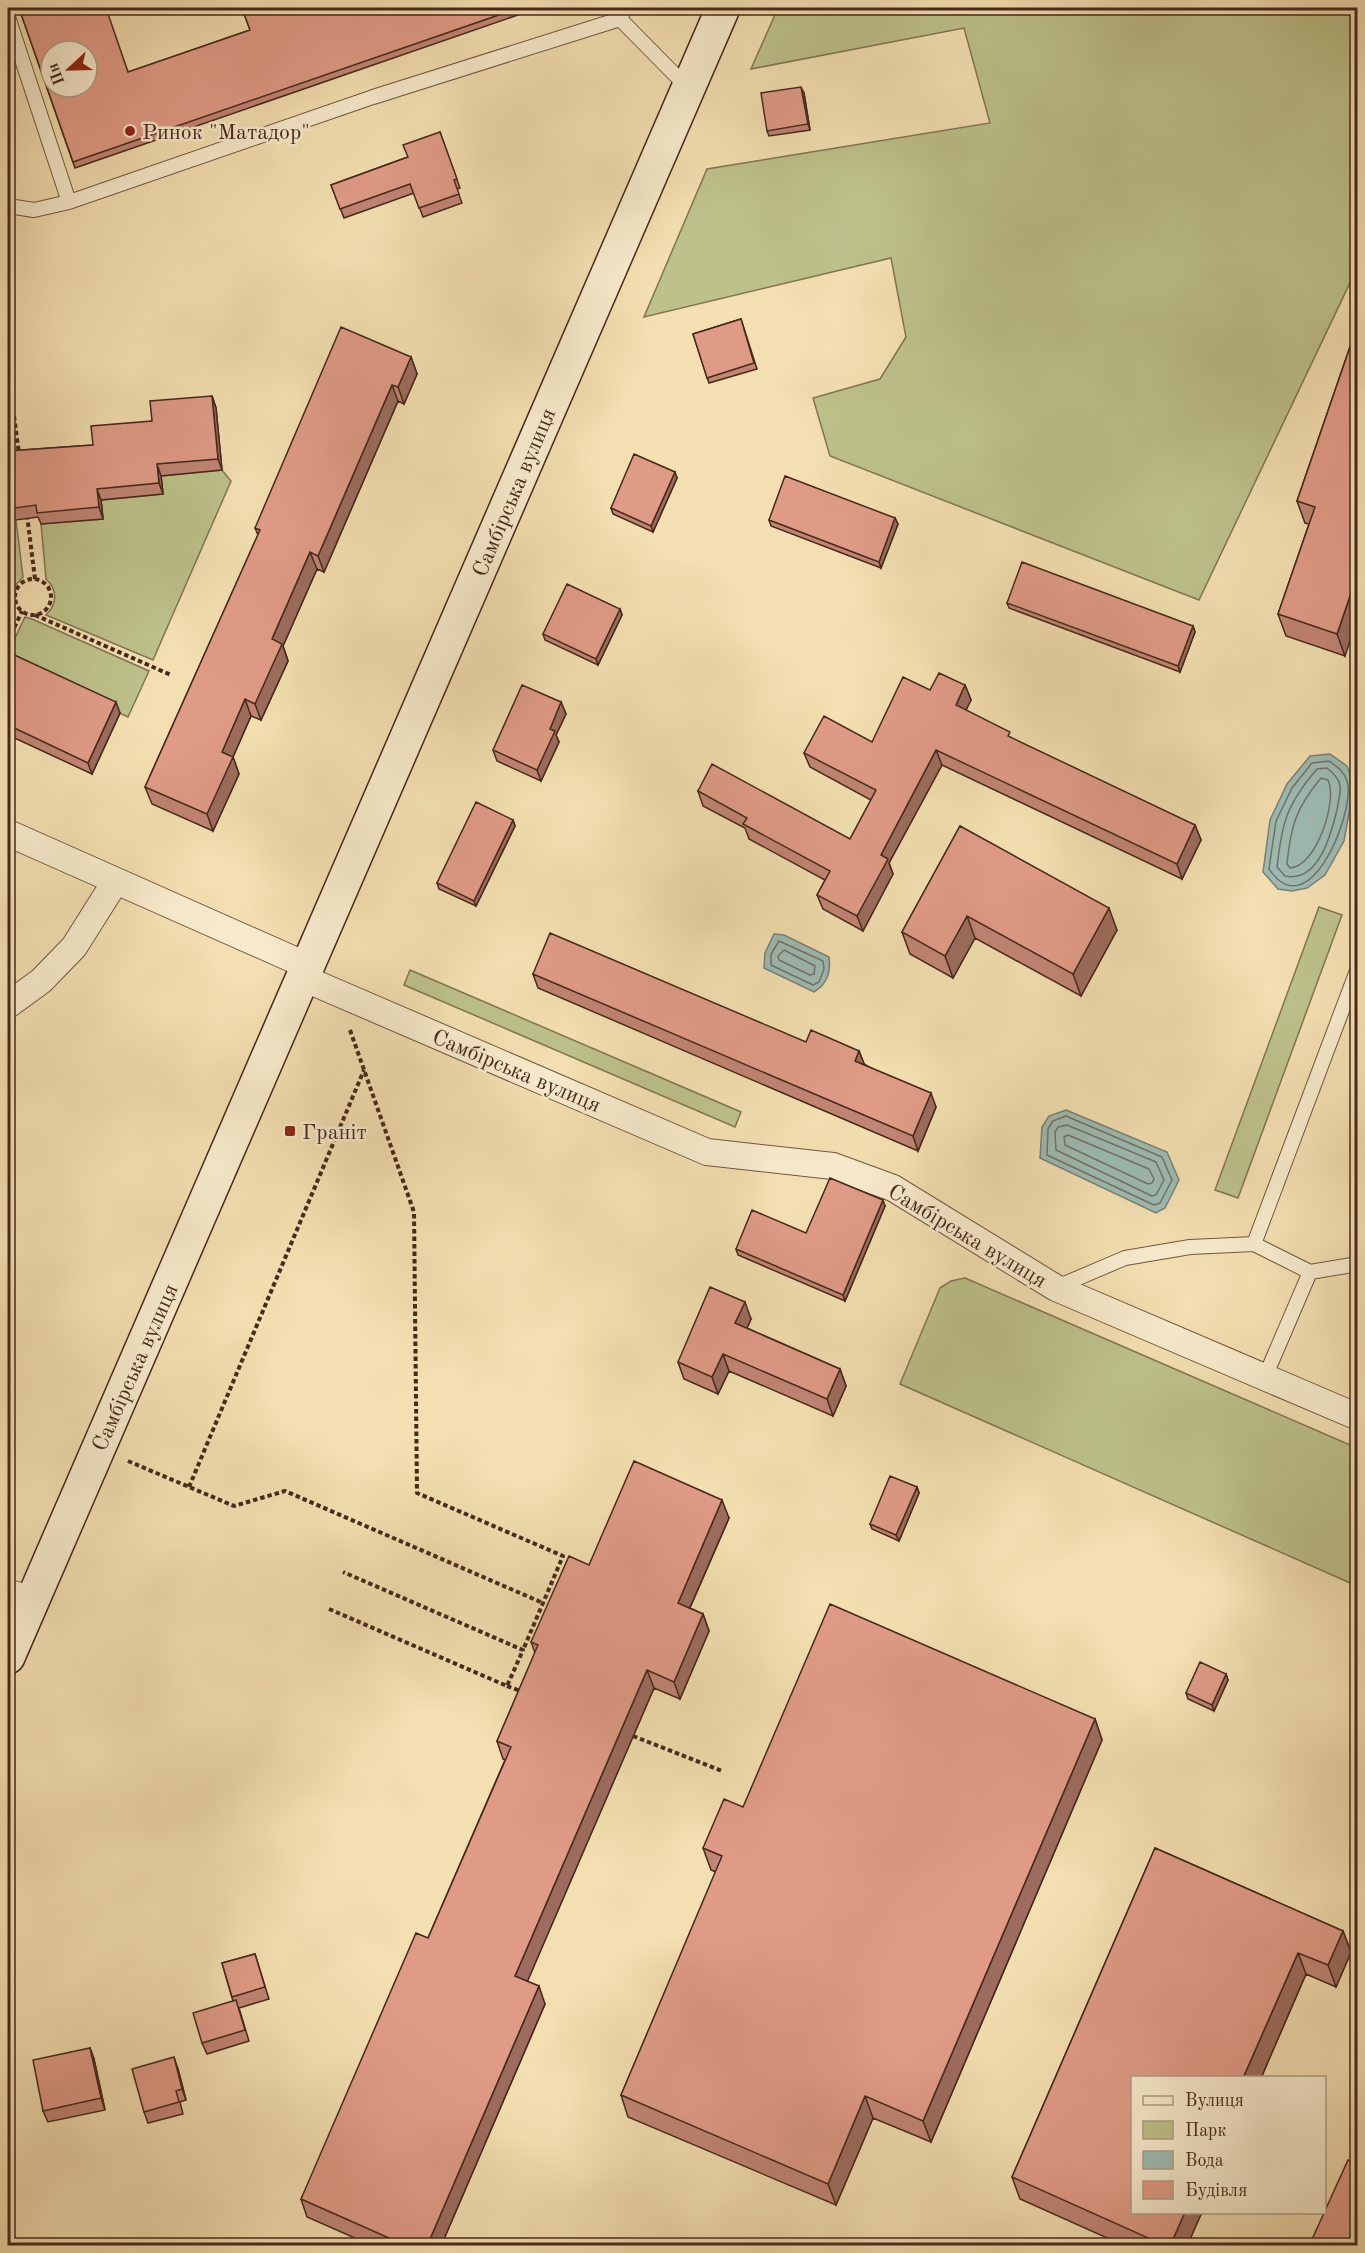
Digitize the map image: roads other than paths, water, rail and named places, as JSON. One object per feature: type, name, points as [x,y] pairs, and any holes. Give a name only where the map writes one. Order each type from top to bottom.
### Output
[{"type":"main road","name":"Самбірська вулиця","points":[[8,1658],[20,1596],[98,1448],[723,8]]},
{"type":"street","points":[[8,833],[305,972]]},
{"type":"street","points":[[8,1005],[41,981],[74,947],[116,882]]},
{"type":"street","name":"Самбірська вулиця","points":[[305,972],[338,993],[706,1152],[833,1166],[893,1188],[1056,1288],[1358,1417]]},
{"type":"lane","points":[[8,206],[15,209],[34,210],[69,202],[622,13],[688,88]]},
{"type":"lane","points":[[8,17],[69,202]]},
{"type":"lane","points":[[1254,1244],[1358,968]]},
{"type":"lane","points":[[1056,1288],[1125,1258],[1190,1247],[1254,1244],[1310,1272],[1358,1264]]},
{"type":"lane","points":[[1264,1377],[1310,1272]]},
{"type":"water","points":[[1330,754],[1347,766],[1354,785],[1344,841],[1325,875],[1307,888],[1292,891],[1278,889],[1263,872],[1270,820],[1287,784],[1310,756]]},
{"type":"water","points":[[774,934],[784,935],[829,957],[827,978],[814,992],[764,968],[765,953]]},
{"type":"water","points":[[1066,1110],[1167,1152],[1179,1180],[1165,1208],[1156,1213],[1040,1158],[1042,1127],[1049,1116]]},
{"type":"place","name":"Ринок \"Матадор\"","points":[[130,131]]},
{"type":"place","name":"Граніт","points":[[290,1131]]}]
